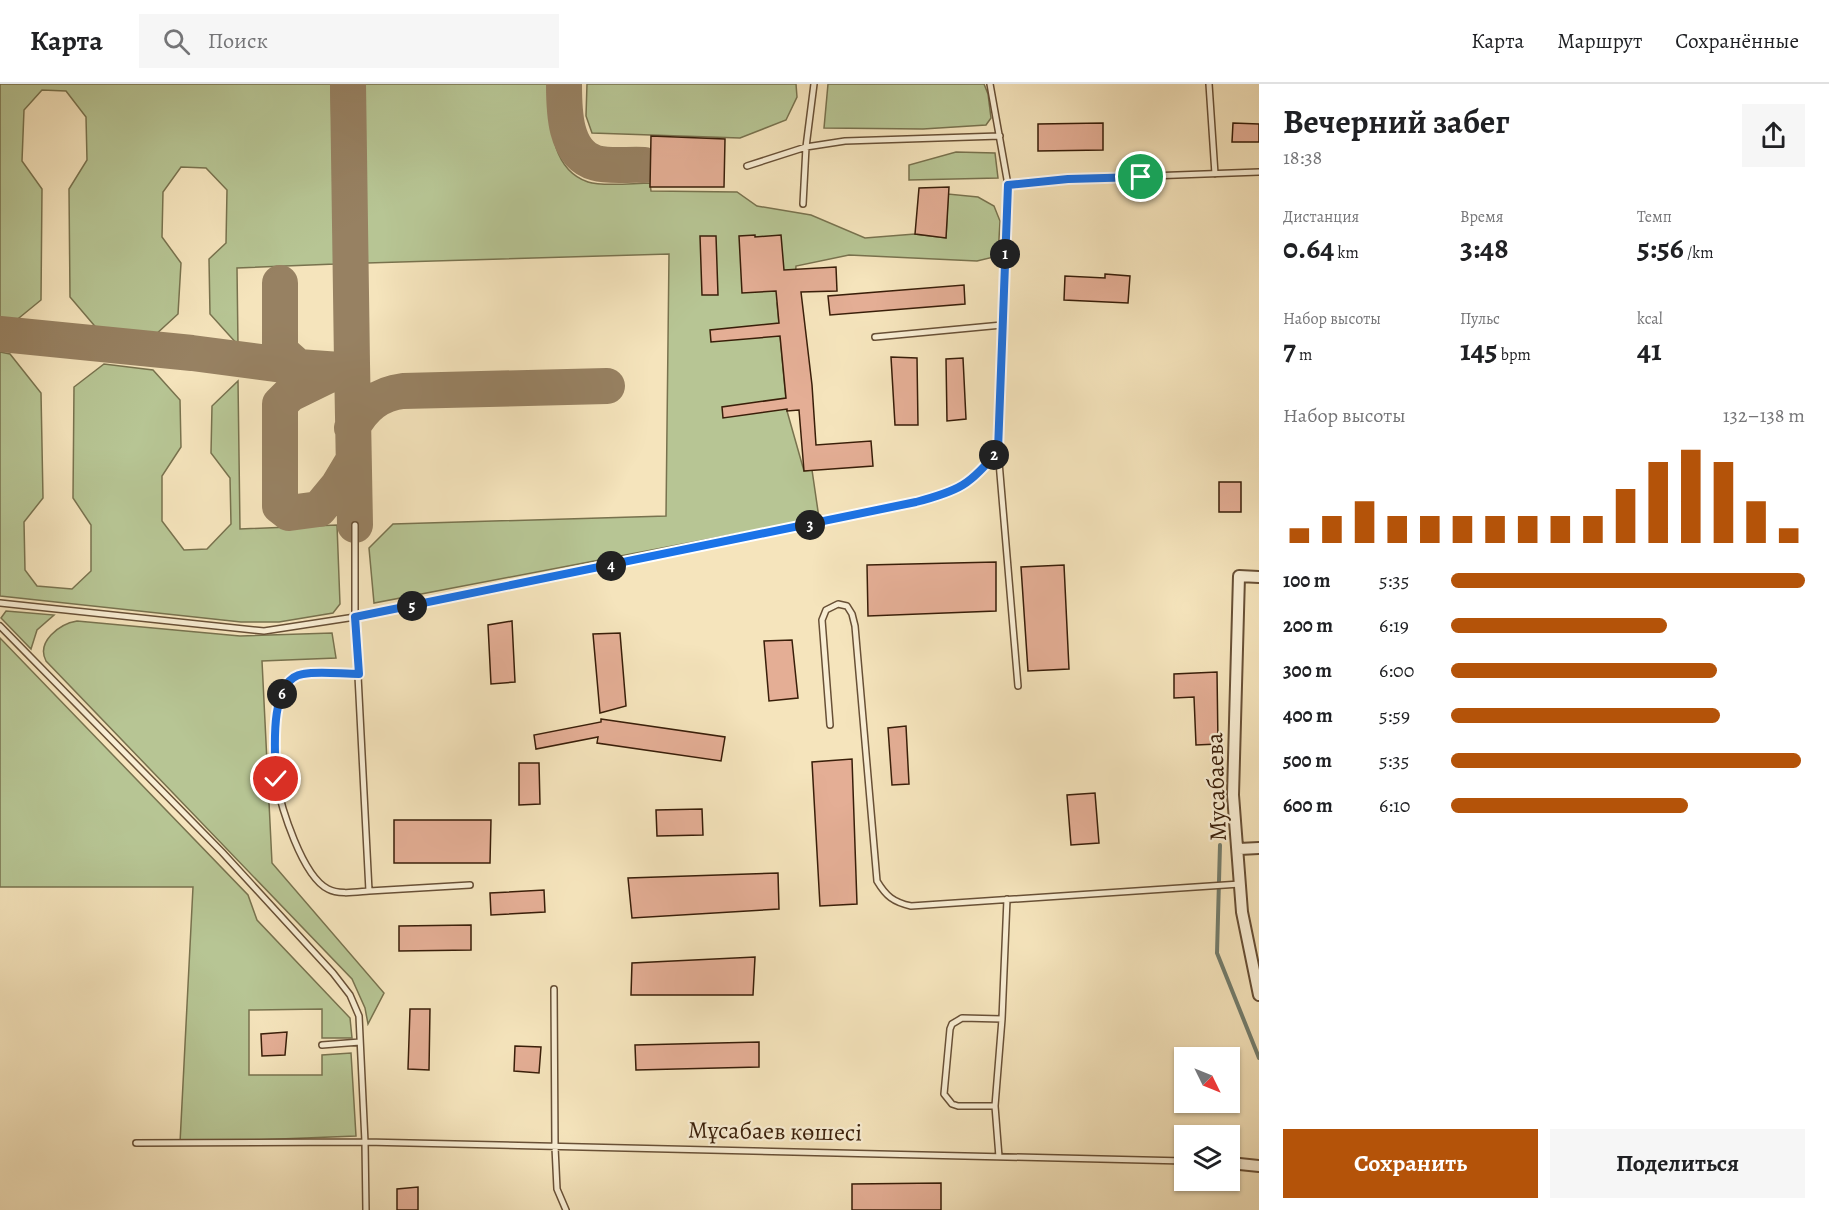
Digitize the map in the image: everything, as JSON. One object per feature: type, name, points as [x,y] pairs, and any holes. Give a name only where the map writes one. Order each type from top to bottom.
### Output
[{"type":"street","name":"Мусабаева","points":[[1259,577],[1239,576],[1233,795],[1239,849],[1242,912],[1259,995]]},
{"type":"street","points":[[1239,849],[1259,848]]},
{"type":"street","points":[[1240,1164],[1259,1166]]},
{"type":"lane","points":[[803,204],[806,147],[814,84]]},
{"type":"lane","points":[[990,84],[1008,185],[998,450],[1018,686]]},
{"type":"lane","points":[[1209,84],[1215,174]]},
{"type":"lane","points":[[747,166],[806,147],[845,141],[1000,136]]},
{"type":"lane","points":[[1008,185],[1068,179],[1259,172]]},
{"type":"lane","points":[[875,337],[1002,325]]},
{"type":"lane","points":[[0,603],[264,631],[355,617],[945,495],[965,485],[981,472],[998,450]]},
{"type":"lane","points":[[355,525],[355,617],[369,891]]},
{"type":"lane","points":[[830,725],[822,620],[826,610],[838,604],[847,606],[855,626],[876,881],[884,894],[896,903],[911,906],[1241,884]]},
{"type":"lane","points":[[0,626],[222,852],[350,994],[359,1016],[366,1210]]},
{"type":"lane","points":[[359,674],[301,674],[291,679],[278,703],[274,744],[276,779],[291,831],[306,864],[316,880],[328,890],[344,892],[470,885]]},
{"type":"lane","points":[[999,1157],[995,1106],[1002,1019],[1007,899]]},
{"type":"lane","points":[[554,990],[557,1189],[566,1210]]},
{"type":"lane","points":[[995,1106],[958,1106],[949,1100],[944,1094],[947,1051],[955,1020],[962,1018],[1002,1019]]},
{"type":"lane","points":[[322,1045],[360,1042]]},
{"type":"lane","name":"Мұсабаев көшесі","points":[[136,1143],[365,1142],[1174,1161]]},
{"type":"green space","points":[[0,84],[331,84],[335,264],[237,268],[238,345],[210,314],[209,259],[226,243],[227,190],[206,168],[181,167],[163,192],[162,237],[181,263],[178,314],[154,336],[99,331],[70,297],[69,189],[87,160],[86,117],[66,91],[42,90],[24,110],[22,161],[42,189],[41,300],[14,322],[0,320]]},
{"type":"green space","points":[[363,84],[549,84],[554,141],[559,154],[565,166],[588,182],[610,185],[650,183],[651,191],[737,192],[757,206],[811,215],[865,238],[915,234],[946,238],[948,194],[978,197],[994,206],[1000,221],[998,256],[977,261],[849,255],[796,266],[794,293],[777,303],[787,411],[804,471],[812,470],[819,518],[374,603],[369,548],[393,524],[666,516],[669,254],[367,263]]},
{"type":"green space","points":[[587,84],[796,84],[797,97],[786,120],[740,138],[592,133],[586,116]]},
{"type":"green space","points":[[828,84],[984,84],[988,94],[991,118],[986,125],[923,129],[824,128]]},
{"type":"green space","points":[[956,152],[995,153],[998,178],[909,180],[909,165]]},
{"type":"green space","points":[[0,352],[10,354],[41,393],[43,498],[24,522],[25,570],[37,586],[72,589],[91,571],[91,525],[73,498],[74,387],[104,364],[153,370],[180,400],[181,447],[162,476],[162,521],[184,550],[207,549],[231,524],[230,478],[211,453],[212,406],[238,381],[240,529],[337,525],[340,604],[333,613],[279,622],[241,622],[0,596]]},
{"type":"green space","points":[[6,611],[54,615],[37,630],[31,649],[1,618]]},
{"type":"green space","points":[[77,621],[240,636],[332,633],[336,658],[262,661],[272,863],[384,993],[368,1024],[365,1008],[352,979],[46,661],[44,647],[51,635],[63,626]]},
{"type":"green space","points":[[0,638],[248,895],[257,920],[350,1018],[352,1038],[322,1038],[322,1009],[249,1010],[249,1075],[322,1075],[322,1055],[351,1053],[356,1136],[180,1143],[193,887],[0,887]]},
{"type":"building","points":[[1103,123],[1103,150],[1038,151],[1038,124]]},
{"type":"building","points":[[1233,123],[1259,124],[1259,142],[1232,142]]},
{"type":"building","points":[[651,136],[725,139],[724,187],[650,187]]},
{"type":"building","points":[[949,187],[946,238],[915,234],[919,188]]},
{"type":"building","points":[[755,235],[755,237],[781,235],[784,270],[836,267],[837,291],[801,292],[812,385],[816,445],[871,441],[873,466],[804,471],[799,410],[787,411],[787,409],[723,418],[722,407],[786,398],[780,336],[711,342],[710,330],[779,323],[776,291],[742,293],[739,236]]},
{"type":"building","points":[[700,236],[716,236],[718,295],[702,295]]},
{"type":"building","points":[[1105,274],[1130,276],[1128,303],[1064,300],[1065,276],[1105,278]]},
{"type":"building","points":[[964,285],[965,304],[830,315],[828,296]]},
{"type":"building","points":[[891,357],[917,358],[918,425],[895,425]]},
{"type":"building","points":[[963,358],[966,419],[947,421],[946,359]]},
{"type":"building","points":[[1219,482],[1241,482],[1241,512],[1219,512]]},
{"type":"building","points":[[996,562],[996,611],[868,616],[867,565]]},
{"type":"building","points":[[1064,565],[1069,669],[1028,671],[1021,567]]},
{"type":"building","points":[[512,621],[515,682],[491,684],[488,625]]},
{"type":"building","points":[[620,633],[626,706],[600,713],[593,634]]},
{"type":"building","points":[[792,640],[798,698],[769,701],[764,641]]},
{"type":"building","points":[[1217,672],[1218,744],[1196,745],[1194,697],[1174,698],[1174,674]]},
{"type":"building","points":[[601,719],[725,737],[721,761],[597,743],[598,737],[536,749],[534,735],[601,722]]},
{"type":"building","points":[[906,726],[909,784],[892,785],[888,728]]},
{"type":"building","points":[[852,759],[857,904],[820,906],[812,762]]},
{"type":"building","points":[[519,763],[539,763],[540,804],[519,805]]},
{"type":"building","points":[[1095,793],[1099,843],[1071,845],[1067,795]]},
{"type":"building","points":[[702,809],[703,835],[657,836],[656,810]]},
{"type":"building","points":[[394,820],[491,820],[490,863],[394,863]]},
{"type":"building","points":[[778,873],[779,909],[632,918],[628,878]]},
{"type":"building","points":[[544,890],[545,912],[491,915],[490,893]]},
{"type":"building","points":[[471,925],[471,950],[399,951],[399,926]]},
{"type":"building","points":[[755,957],[753,995],[631,995],[632,963]]},
{"type":"building","points":[[410,1009],[430,1009],[429,1070],[408,1069]]},
{"type":"building","points":[[287,1032],[285,1055],[262,1056],[261,1034]]},
{"type":"building","points":[[759,1042],[759,1067],[636,1070],[635,1045]]},
{"type":"building","points":[[515,1046],[541,1047],[539,1073],[514,1071]]},
{"type":"building","points":[[941,1183],[941,1210],[852,1210],[852,1184]]},
{"type":"building","points":[[418,1187],[418,1210],[397,1210],[397,1189]]},
{"type":"waterway","points":[[1220,845],[1217,953],[1259,1058]]},
{"type":"taxiway","points":[[348,84],[352,363]]},
{"type":"taxiway","points":[[564,84],[564,106],[568,130],[578,151],[585,158],[596,163],[644,165]]},
{"type":"taxiway","points":[[280,283],[280,351],[298,367]]},
{"type":"taxiway","points":[[0,334],[192,353],[298,367],[340,370],[352,363],[355,525]]},
{"type":"taxiway","points":[[337,371],[290,394],[280,404],[280,506],[289,513],[319,509],[338,486],[353,461]]},
{"type":"taxiway","points":[[352,428],[373,402],[403,391],[607,386]]},
{"type":"route","points":[[276,779],[274,744],[278,703],[283,690],[291,679],[301,674],[359,674],[355,617],[750,538],[945,495],[965,485],[981,472],[998,450],[1008,185],[1068,179],[1141,177]]}]
